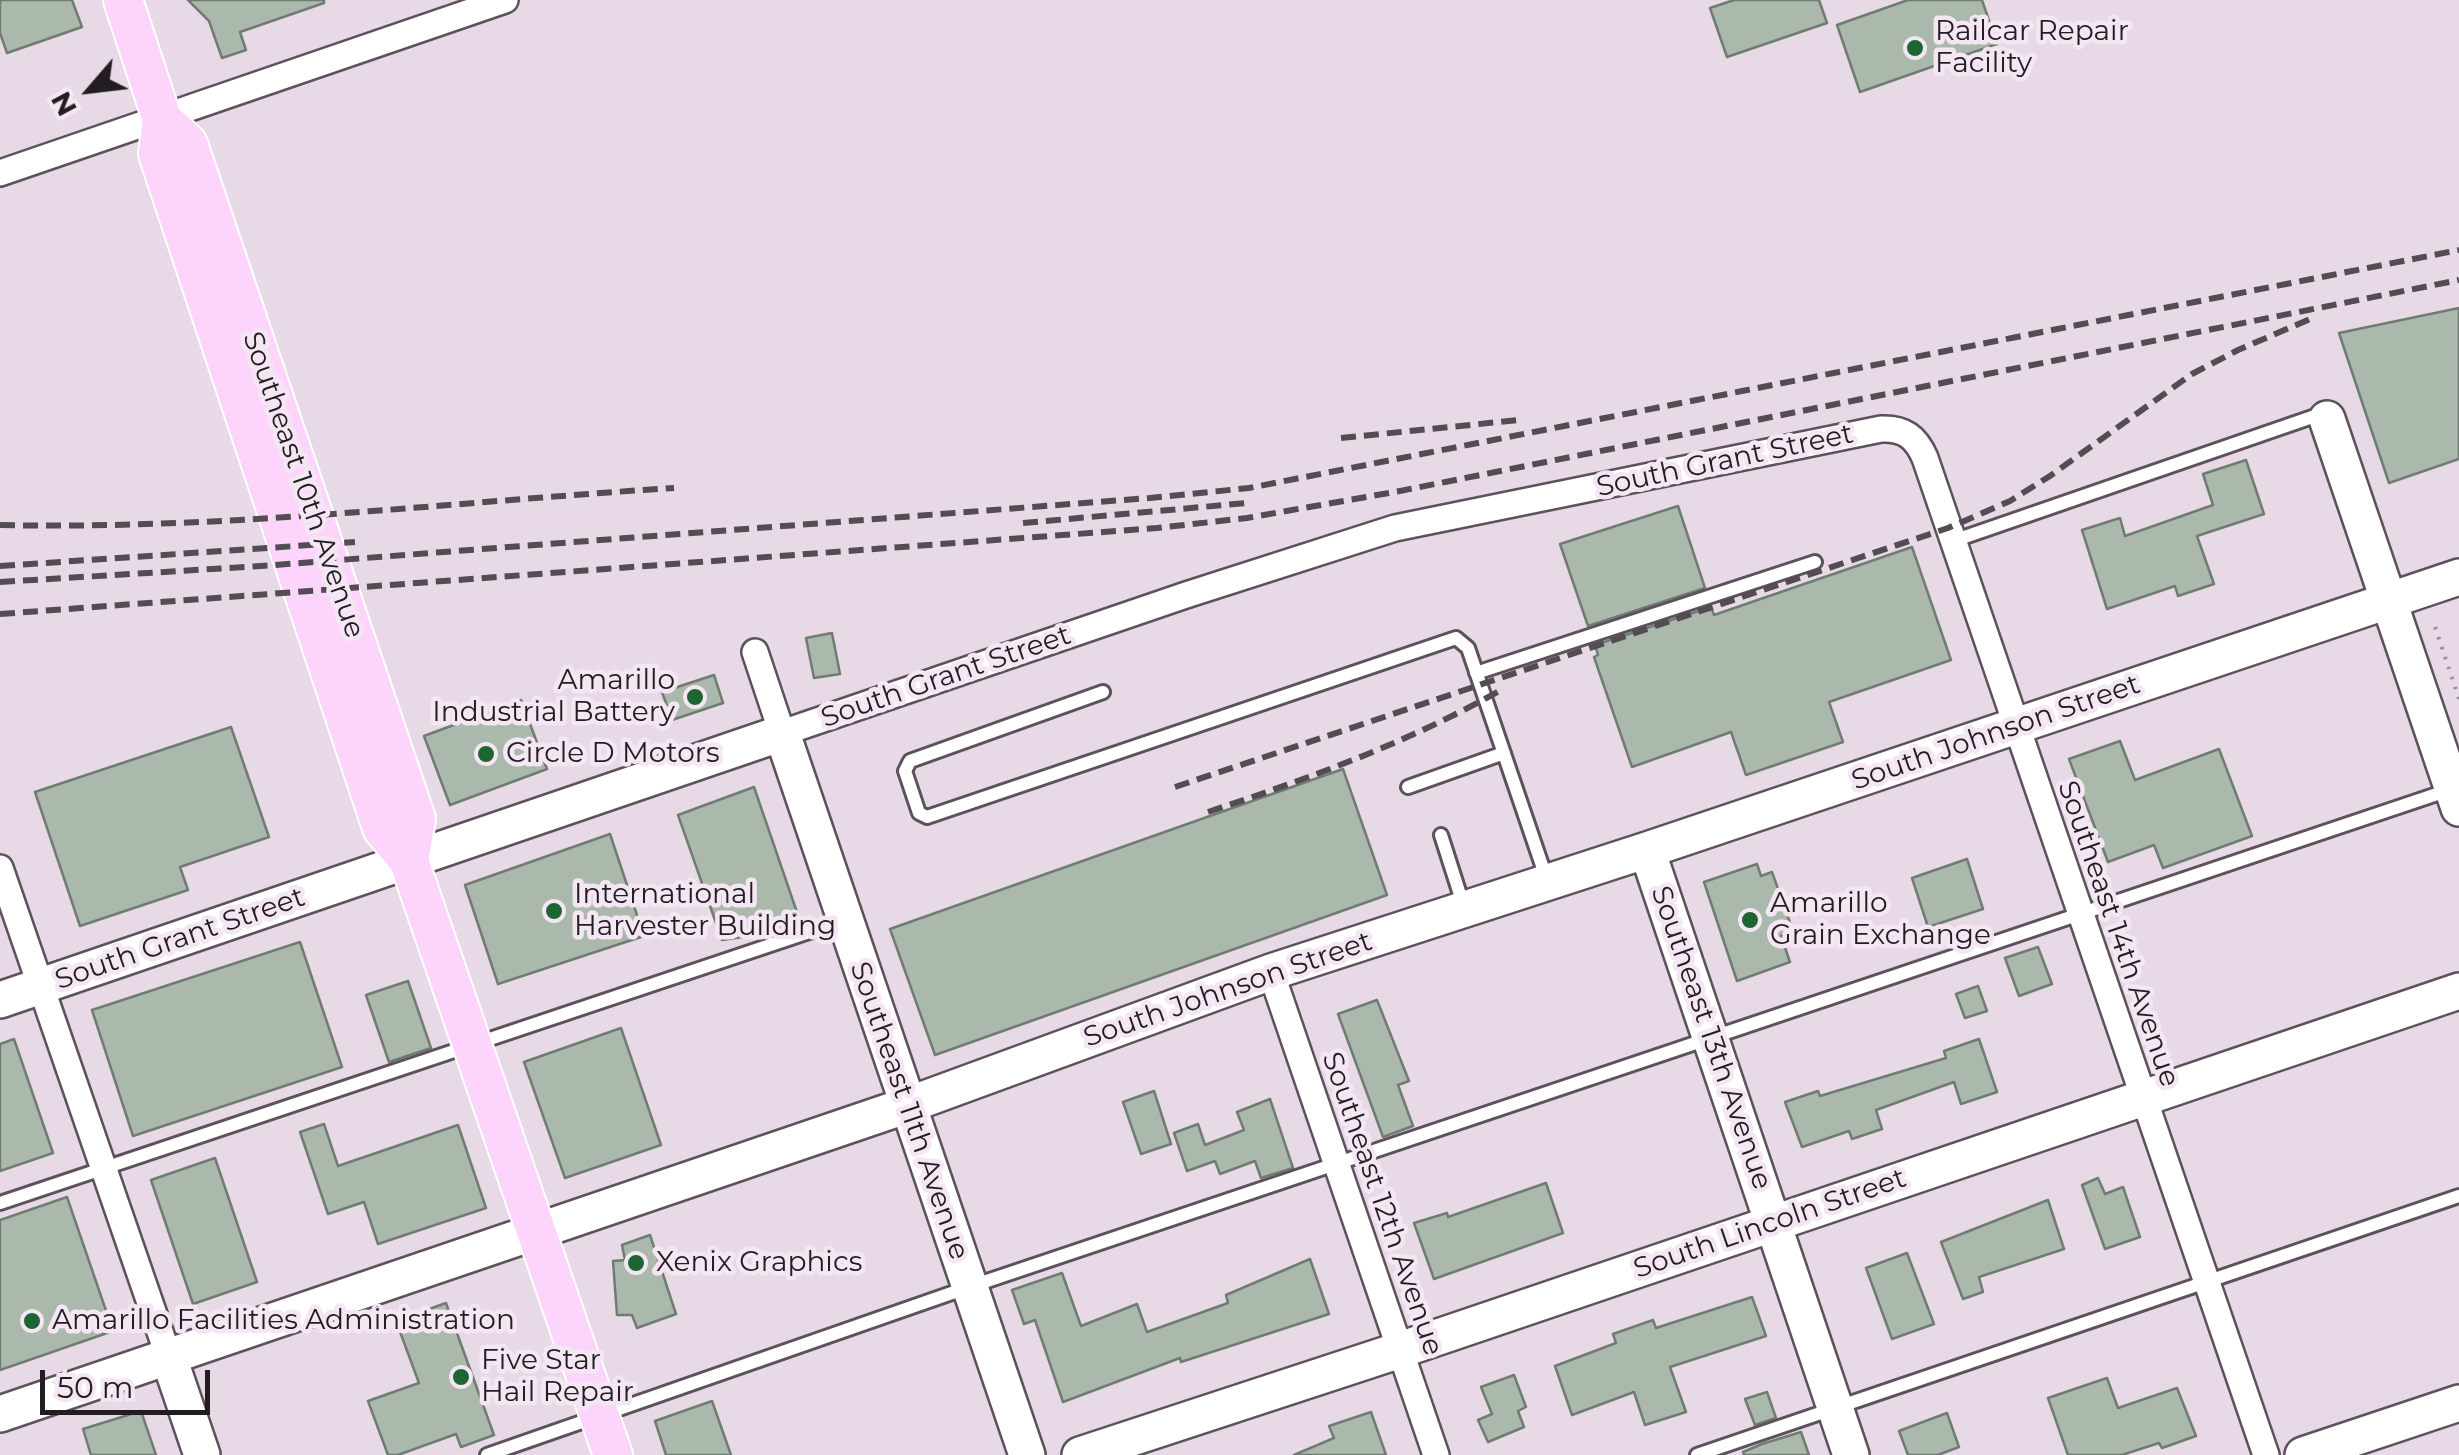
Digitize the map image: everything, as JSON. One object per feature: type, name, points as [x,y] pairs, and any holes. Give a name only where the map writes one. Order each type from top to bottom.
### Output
[{"type":"main road","name":"Southeast 10th Avenue","points":[[124,0],[162,119],[188,144],[416,818],[410,861],[614,1455]]},
{"type":"street","points":[[0,173],[504,0]]},
{"type":"street","points":[[2327,418],[2457,795]]},
{"type":"street","name":"South Grant Street","points":[[0,1000],[1204,589],[1394,528],[1880,429],[1896,429],[1910,435]]},
{"type":"street","name":"Southeast 14th Avenue","points":[[1910,435],[1926,458],[2266,1455]]},
{"type":"street","name":"South Johnson Street","points":[[0,1414],[908,1105],[1271,972],[2459,577]]},
{"type":"street","name":"Southeast 11th Avenue","points":[[755,652],[1028,1455]]},
{"type":"street","name":"Southeast 13th Avenue","points":[[1647,850],[1851,1455]]},
{"type":"street","points":[[0,868],[202,1455]]},
{"type":"street","name":"Southeast 12th Avenue","points":[[1271,972],[1436,1455]]},
{"type":"street","name":"South Lincoln Street","points":[[1080,1455],[2459,991]]},
{"type":"street","points":[[822,1133],[872,1130],[888,1134],[919,1159],[941,1203]]},
{"type":"street","points":[[2303,1455],[2459,1403]]},
{"type":"lane","points":[[1953,541],[2318,415],[2327,418]]},
{"type":"lane","points":[[1476,673],[1815,562]]},
{"type":"lane","points":[[1102,692],[910,761],[905,771],[919,813],[927,817],[1456,638],[1468,648],[1548,882]]},
{"type":"lane","points":[[1408,787],[1504,753]]},
{"type":"lane","points":[[487,1455],[2079,913],[2457,795]]},
{"type":"lane","points":[[1441,835],[1464,909]]},
{"type":"lane","points":[[0,1204],[845,920]]},
{"type":"lane","points":[[1697,1455],[2459,1196]]},
{"type":"path","points":[[2435,628],[2459,699]]},
{"type":"building","points":[[0,0],[72,0],[82,27],[7,53],[0,33]]},
{"type":"building","points":[[188,0],[324,3],[240,32],[246,50],[222,58],[209,21]]},
{"type":"building","points":[[1734,0],[1819,0],[1827,23],[1727,57],[1710,8]]},
{"type":"building","name":"Railcar Repair Facility","points":[[1908,0],[1982,0],[1997,44],[1860,92],[1837,25]]},
{"type":"building","points":[[2459,308],[2459,459],[2389,483],[2339,333]]},
{"type":"building","points":[[2246,460],[2264,514],[2197,536],[2214,584],[2178,596],[2175,586],[2107,609],[2082,530],[2120,518],[2125,536],[2213,505],[2203,474]]},
{"type":"building","points":[[1678,506],[1705,588],[1588,626],[1560,544]]},
{"type":"building","points":[[1912,547],[1951,660],[1829,702],[1843,742],[1746,775],[1731,732],[1632,767],[1594,657],[1598,655],[1595,645],[1711,607],[1714,615]]},
{"type":"building","points":[[832,633],[840,674],[814,678],[806,638]]},
{"type":"building","points":[[714,675],[723,703],[672,720],[662,692]]},
{"type":"building","points":[[521,700],[547,769],[450,805],[424,736]]},
{"type":"building","points":[[231,727],[269,837],[180,867],[188,890],[80,926],[35,792]]},
{"type":"building","points":[[2120,741],[2135,780],[2219,749],[2252,836],[2163,868],[2154,845],[2108,862],[2069,759]]},
{"type":"building","points":[[1343,769],[1387,895],[935,1055],[890,929]]},
{"type":"building","points":[[754,787],[801,924],[778,932],[722,940],[678,815]]},
{"type":"building","name":"International Harvester Building","points":[[610,834],[644,936],[498,984],[465,885]]},
{"type":"building","points":[[1967,859],[1983,909],[1928,927],[1912,878]]},
{"type":"building","points":[[1757,864],[1761,876],[1772,872],[1793,931],[1781,936],[1790,962],[1737,981],[1704,882]]},
{"type":"building","points":[[300,942],[342,1067],[133,1136],[92,1010]]},
{"type":"building","points":[[2038,947],[2052,984],[2019,996],[2005,958]]},
{"type":"building","points":[[408,981],[431,1048],[389,1062],[366,995]]},
{"type":"building","points":[[1978,986],[1987,1011],[1965,1018],[1956,994]]},
{"type":"building","points":[[1377,1000],[1409,1081],[1398,1085],[1413,1126],[1383,1137],[1338,1014]]},
{"type":"building","points":[[621,1028],[661,1145],[565,1178],[524,1062]]},
{"type":"building","points":[[14,1039],[53,1153],[0,1171],[0,1044]]},
{"type":"building","points":[[1979,1039],[1997,1092],[1961,1104],[1954,1082],[1876,1110],[1882,1129],[1852,1139],[1849,1131],[1802,1147],[1785,1102],[1818,1091],[1820,1096],[1946,1058],[1944,1051]]},
{"type":"building","points":[[1154,1091],[1171,1144],[1141,1154],[1123,1102]]},
{"type":"building","points":[[1270,1099],[1293,1168],[1261,1178],[1255,1161],[1220,1174],[1215,1161],[1187,1171],[1174,1133],[1198,1124],[1205,1145],[1244,1130],[1237,1112]]},
{"type":"building","points":[[324,1124],[338,1166],[458,1125],[486,1208],[378,1244],[364,1202],[328,1214],[300,1132]]},
{"type":"building","points":[[215,1158],[257,1282],[193,1304],[151,1180]]},
{"type":"building","points":[[2098,1178],[2105,1194],[2123,1187],[2140,1237],[2105,1249],[2082,1185]]},
{"type":"building","points":[[1546,1183],[1563,1233],[1434,1279],[1414,1223],[1447,1213],[1448,1217]]},
{"type":"building","points":[[67,1197],[113,1331],[0,1370],[0,1220]]},
{"type":"building","points":[[2048,1200],[2064,1249],[1979,1277],[1983,1292],[1963,1299],[1941,1242]]},
{"type":"building","points":[[650,1235],[676,1314],[637,1328],[632,1315],[617,1315],[613,1261],[625,1260],[622,1245]]},
{"type":"building","points":[[1907,1253],[1934,1324],[1892,1339],[1866,1268]]},
{"type":"building","points":[[1310,1259],[1329,1314],[1181,1362],[1180,1358],[1063,1402],[1035,1320],[1024,1324],[1012,1290],[1062,1273],[1081,1326],[1137,1304],[1147,1332],[1228,1303],[1226,1295]]},
{"type":"building","points":[[1752,1297],[1766,1336],[1670,1367],[1686,1412],[1645,1425],[1634,1392],[1572,1415],[1555,1366],[1616,1343],[1613,1334],[1653,1320],[1656,1328]]},
{"type":"building","points":[[446,1303],[494,1435],[461,1447],[456,1434],[388,1455],[368,1401],[419,1383],[396,1321]]},
{"type":"building","points":[[1514,1375],[1526,1407],[1518,1411],[1524,1427],[1488,1442],[1478,1420],[1492,1414],[1481,1387]]},
{"type":"building","points":[[2107,1378],[2118,1408],[2177,1388],[2196,1436],[2162,1448],[2159,1443],[2122,1455],[2068,1455],[2048,1398]]},
{"type":"building","points":[[1767,1392],[1776,1418],[1755,1425],[1745,1399]]},
{"type":"building","points":[[712,1401],[731,1455],[666,1455],[655,1421]]},
{"type":"building","points":[[141,1411],[156,1455],[91,1455],[83,1429]]},
{"type":"building","points":[[1371,1412],[1386,1455],[1294,1455],[1334,1438],[1329,1426]]},
{"type":"building","points":[[1947,1413],[1959,1447],[1938,1455],[1908,1455],[1899,1431]]},
{"type":"building","points":[[1801,1432],[1809,1455],[1744,1455],[1743,1452],[1762,1444]]},
{"type":"railway","points":[[0,582],[261,566],[1249,488],[2459,250]]},
{"type":"railway","points":[[0,614],[1157,528],[1247,518],[2459,280]]},
{"type":"railway","points":[[1175,787],[1948,528],[2010,501],[2050,476],[2192,374],[2310,319]]},
{"type":"railway","points":[[1341,438],[1519,420]]},
{"type":"railway","points":[[0,525],[253,519],[674,488]]},
{"type":"railway","points":[[1023,523],[1247,503]]},
{"type":"railway","points":[[0,566],[355,542]]},
{"type":"railway","points":[[1208,812],[1357,758],[1430,727],[1501,690]]},
{"type":"place","name":"Railcar Repair Facility","points":[[1915,48]]},
{"type":"place","name":"Amarillo Industrial Battery","points":[[695,697]]},
{"type":"place","name":"Circle D Motors","points":[[486,754]]},
{"type":"place","name":"International Harvester Building","points":[[554,911]]},
{"type":"place","name":"Amarillo Grain Exchange","points":[[1750,920]]},
{"type":"place","name":"Xenix Graphics","points":[[636,1263]]},
{"type":"place","name":"Amarillo Facilities Administration","points":[[32,1321]]},
{"type":"place","name":"Five Star Hail Repair","points":[[461,1377]]}]
